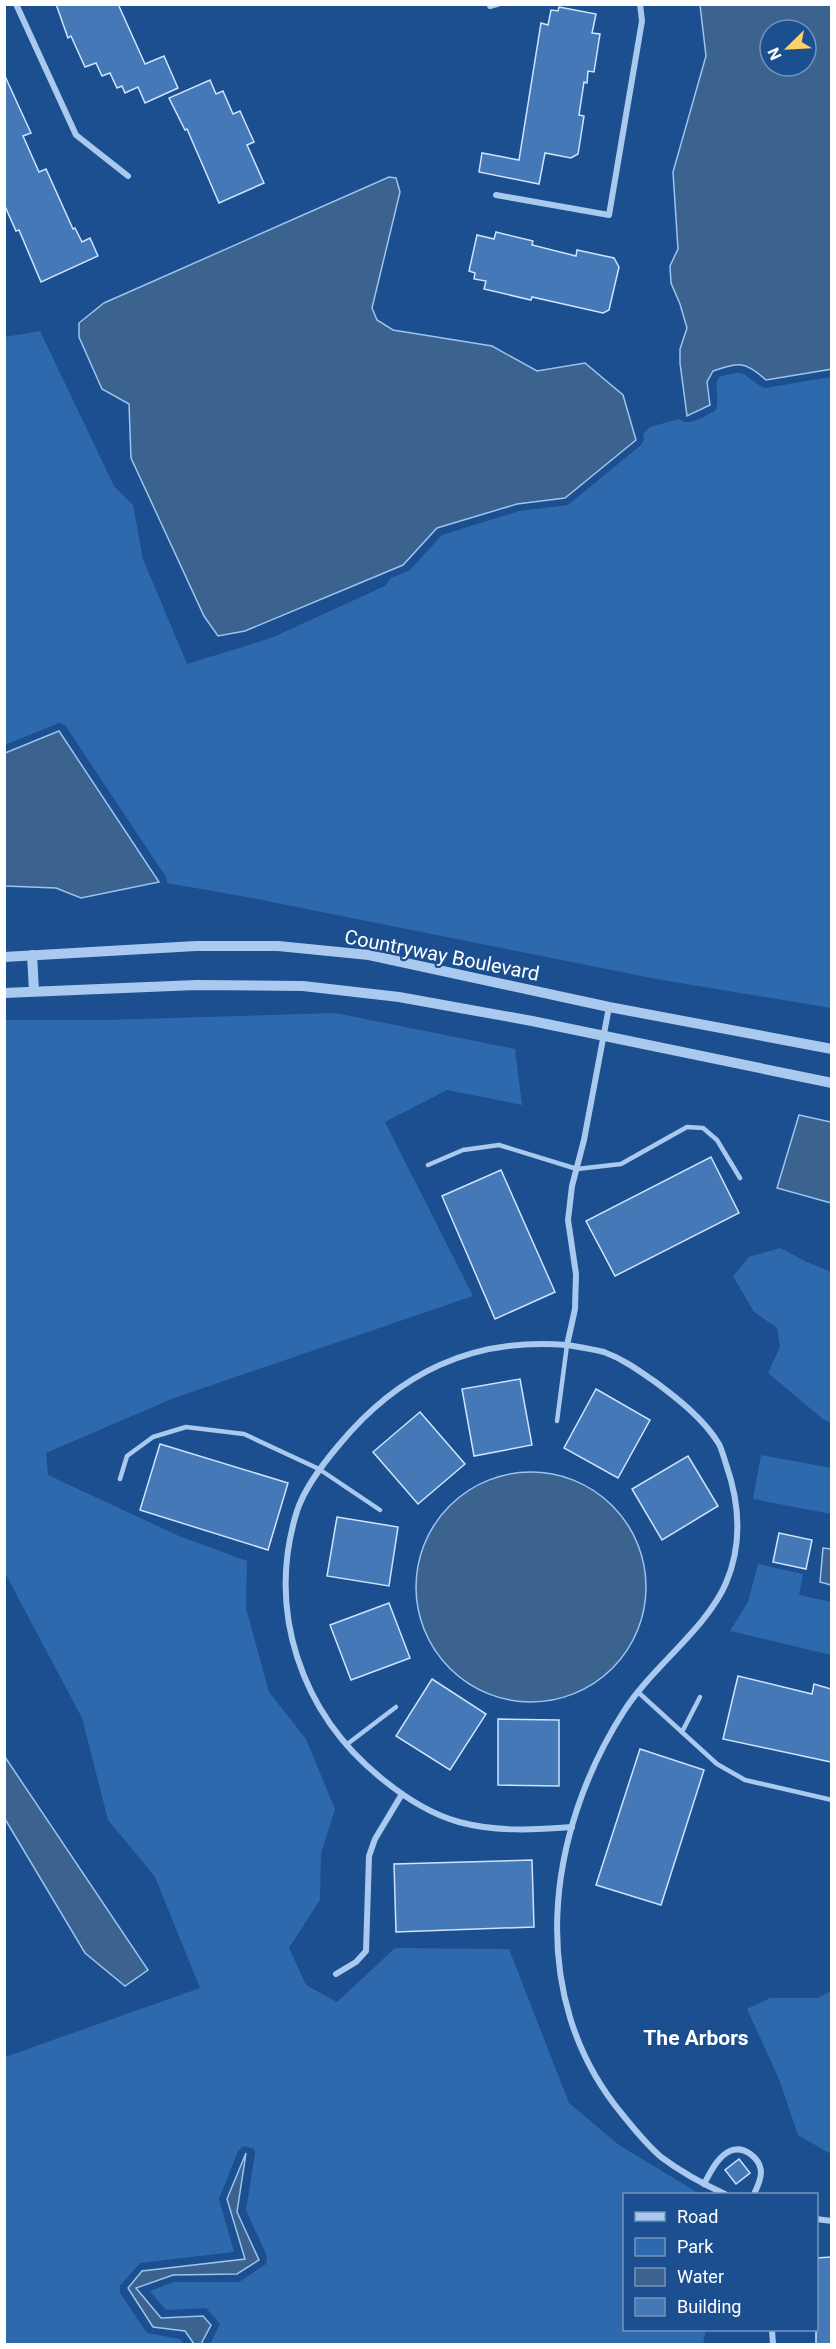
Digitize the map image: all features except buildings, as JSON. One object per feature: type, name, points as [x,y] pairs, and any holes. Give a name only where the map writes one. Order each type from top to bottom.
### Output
[{"type":"street","points":[[16,4],[76,135],[128,176]]},
{"type":"street","points":[[496,195],[609,215],[642,21],[640,4]]},
{"type":"street","name":"Countryway Boulevard","points":[[4,957],[196,946],[278,946],[369,955],[609,1007],[831,1049]]},
{"type":"street","points":[[32,955],[34,991]]},
{"type":"street","points":[[4,993],[196,985],[303,986],[399,997],[831,1083]]},
{"type":"street","points":[[567,1345],[574,1309],[576,1274],[568,1220],[609,1007]]},
{"type":"street","points":[[572,1827],[533,1830],[499,1829],[458,1822],[419,1806],[359,1761],[330,1726],[306,1684],[294,1648],[286,1596],[287,1557],[297,1509],[319,1469],[350,1431],[380,1401],[421,1374],[458,1357],[498,1347],[538,1342],[603,1352],[628,1362],[686,1404],[719,1444],[739,1514],[735,1558],[725,1585],[703,1618],[624,1710],[584,1788],[572,1827],[561,1882],[557,1926],[560,1980],[571,2025],[588,2065],[610,2100],[639,2135],[661,2156],[704,2184],[723,2193]]},
{"type":"street","points":[[336,1974],[356,1962],[366,1951],[369,1856],[375,1839],[402,1794]]},
{"type":"street","points":[[704,2184],[721,2158],[730,2151],[739,2150],[753,2155],[761,2171],[754,2193]]},
{"type":"lane","points":[[428,1165],[464,1150],[499,1145],[577,1169],[621,1164],[687,1127],[703,1128],[717,1140],[740,1178]]},
{"type":"lane","points":[[557,1421],[567,1345]]},
{"type":"lane","points":[[120,1479],[127,1456],[153,1437],[186,1427],[244,1434],[319,1469],[380,1510]]},
{"type":"lane","points":[[638,1692],[717,1764],[745,1780],[831,1800]]},
{"type":"lane","points":[[682,1732],[700,1697]]},
{"type":"lane","points":[[346,1745],[396,1707]]},
{"type":"green space","points":[[40,331],[114,486],[133,505],[143,559],[187,664],[271,638],[385,586],[391,578],[410,570],[442,535],[519,511],[568,505],[641,445],[644,439],[643,434],[650,427],[679,419],[692,422],[715,411],[719,377],[741,373],[765,388],[831,377],[831,1008],[656,979],[167,883],[166,877],[65,725],[59,723],[5,745],[5,337]]},
{"type":"green space","points":[[335,1013],[515,1049],[522,1105],[447,1090],[385,1122],[473,1296],[174,1398],[46,1453],[48,1475],[179,1536],[247,1561],[246,1608],[269,1692],[306,1739],[335,1809],[321,1853],[320,1900],[289,1948],[306,1985],[337,2002],[395,1948],[509,1949],[569,2103],[619,2145],[698,2193],[623,2193],[623,2331],[706,2331],[703,2344],[210,2344],[220,2324],[206,2308],[166,2310],[150,2291],[174,2282],[239,2282],[266,2264],[267,2256],[246,2210],[255,2154],[254,2149],[244,2146],[238,2151],[219,2199],[234,2252],[140,2263],[120,2286],[120,2293],[147,2333],[180,2339],[184,2344],[5,2344],[5,2057],[200,1988],[155,1877],[108,1820],[82,1718],[5,1573],[5,1020],[107,1020]]},
{"type":"green space","points":[[780,1248],[831,1272],[831,1423],[824,1420],[768,1373],[780,1347],[777,1328],[754,1312],[733,1276],[749,1257]]},
{"type":"green space","points":[[761,1455],[831,1468],[831,1514],[753,1499]]},
{"type":"green space","points":[[758,1564],[803,1574],[799,1595],[831,1602],[831,1655],[730,1631],[748,1602]]},
{"type":"green space","points":[[831,1991],[831,2154],[798,2135],[779,2079],[747,2009],[770,1998],[818,1998]]},
{"type":"water","points":[[700,5],[831,5],[832,369],[766,380],[747,366],[736,365],[722,368],[713,371],[707,382],[710,405],[687,416],[680,349],[687,328],[671,283],[670,266],[678,249],[673,172],[706,56]]},
{"type":"water","points":[[389,177],[396,178],[400,192],[372,308],[377,320],[393,330],[492,346],[537,371],[585,363],[623,395],[636,440],[565,498],[517,504],[437,528],[403,565],[245,631],[218,636],[204,616],[131,458],[129,404],[102,389],[79,337],[79,323],[104,303]]},
{"type":"water","points":[[59,731],[159,882],[81,898],[56,888],[5,886],[5,753]]},
{"type":"water","points":[[799,1115],[831,1122],[831,1203],[777,1188]]},
{"type":"water","points":[[520,1472],[542,1472],[575,1480],[595,1491],[613,1505],[627,1523],[638,1543],[644,1564],[646,1587],[644,1610],[638,1631],[627,1651],[613,1669],[595,1683],[575,1694],[542,1702],[520,1702],[487,1694],[467,1683],[449,1669],[435,1651],[424,1631],[416,1598],[416,1576],[424,1543],[435,1523],[449,1505],[467,1491],[487,1480]]},
{"type":"water","points":[[823,1548],[831,1549],[831,1585],[820,1582]]},
{"type":"water","points":[[5,1757],[148,1970],[125,1986],[85,1953],[5,1819]]},
{"type":"water","points":[[246,2153],[237,2212],[259,2260],[237,2274],[173,2275],[136,2288],[161,2318],[203,2316],[211,2325],[201,2344],[194,2344],[185,2331],[153,2327],[128,2288],[142,2271],[245,2259],[227,2199]]},
{"type":"district","name":"The Arbors","points":[[696,2038]]}]
